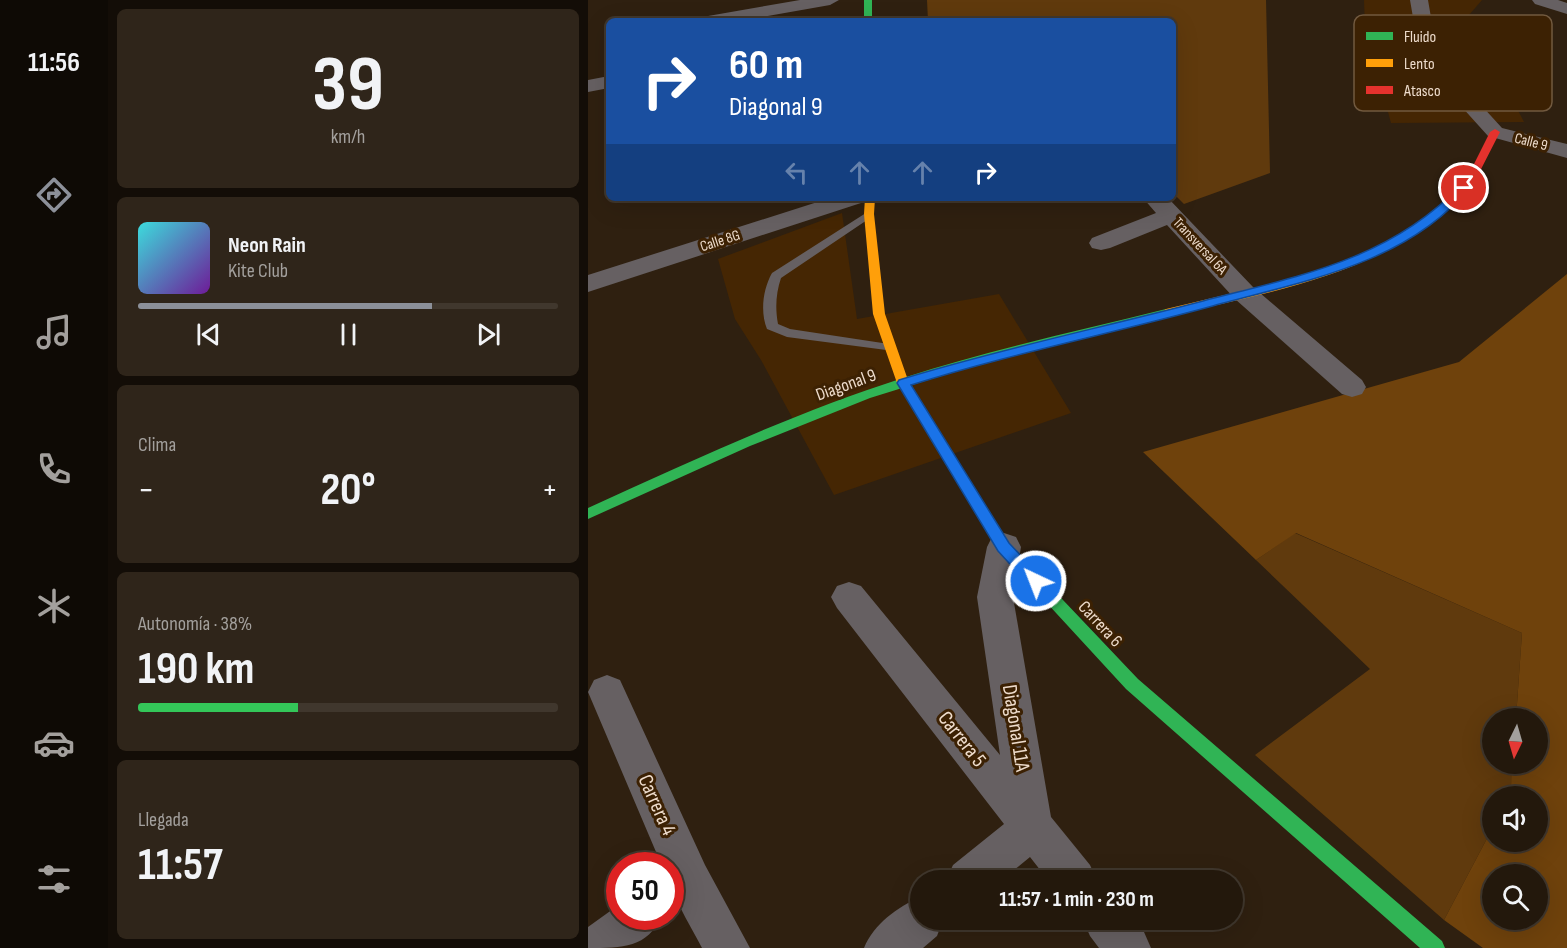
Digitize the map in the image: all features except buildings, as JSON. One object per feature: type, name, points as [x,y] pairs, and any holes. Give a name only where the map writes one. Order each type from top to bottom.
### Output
[{"type":"street","points":[[725,18],[830,0]]},
{"type":"street","points":[[867,0],[868,18]]},
{"type":"street","points":[[1419,0],[1422,15]]},
{"type":"street","points":[[1541,0],[1567,9]]},
{"type":"street","points":[[588,86],[606,83]]},
{"type":"street","points":[[1476,111],[1495,132]]},
{"type":"street","name":"Calle 9","points":[[1495,132],[1567,151]]},
{"type":"street","name":"Diagonal 9","points":[[588,514],[749,441],[903,383],[987,357],[1139,322],[1334,269],[1404,238],[1439,213],[1476,176],[1495,132]]},
{"type":"street","name":"Calle 8G","points":[[588,284],[861,206]]},
{"type":"street","name":"Carrera 6","points":[[861,206],[879,314],[903,383],[1004,547],[1132,684],[1435,948]]},
{"type":"street","points":[[1101,243],[1163,207]]},
{"type":"street","name":"Transversal 6A","points":[[1163,207],[1244,293],[1352,387]]},
{"type":"street","name":"Diagonal 11A","points":[[1004,547],[995,597],[1032,828]]},
{"type":"street","name":"Carrera 5","points":[[849,597],[1067,870]]},
{"type":"street","name":"Carrera 4","points":[[607,692],[667,852]]},
{"type":"street","points":[[980,870],[1032,828]]},
{"type":"street","name":"Carrera 4","points":[[684,892],[727,948]]},
{"type":"street","points":[[887,948],[910,929]]},
{"type":"street","points":[[597,948],[621,930]]},
{"type":"street","points":[[1114,930],[1128,948]]},
{"type":"lane","points":[[861,206],[776,276],[772,285],[769,316],[772,326],[787,333],[889,348]]},
{"type":"shaded area","points":[[927,0],[1266,0],[1270,173],[1184,204],[1176,196],[1176,18],[928,18]]},
{"type":"shaded area","points":[[1364,0],[1482,0],[1469,15],[1365,15]]},
{"type":"shaded area","points":[[1388,111],[1518,111],[1524,122],[1391,123]]},
{"type":"shaded area","points":[[842,213],[857,319],[999,294],[1071,413],[834,495],[761,360],[735,319],[718,259]]},
{"type":"shaded area","points":[[1567,274],[1567,948],[1483,948],[1444,920],[1482,848],[1482,852],[1548,852],[1548,786],[1511,786],[1512,774],[1548,774],[1548,708],[1517,708],[1522,633],[1296,533],[1256,560],[1143,452],[1459,362]]},
{"type":"shaded area","points":[[1295,533],[1522,633],[1517,708],[1482,708],[1482,774],[1512,774],[1512,786],[1482,786],[1482,848],[1444,920],[1255,755],[1370,669],[1256,560]]},
{"type":"traffic: fast","points":[[868,0],[868,18]]},
{"type":"traffic: fast","points":[[588,514],[745,443],[866,395],[971,362],[1166,313]]},
{"type":"traffic: fast","points":[[938,440],[1004,547],[1132,684],[1435,948]]},
{"type":"traffic: slow","points":[[870,201],[869,214],[879,314],[903,383],[938,440]]},
{"type":"traffic: slow","points":[[1166,313],[1274,287],[1346,265],[1411,233],[1441,211]]},
{"type":"traffic: jam","points":[[1441,211],[1472,177],[1495,132]]},
{"type":"route","points":[[1036,581],[1004,547],[903,383],[987,357],[1139,322],[1334,269],[1404,238],[1439,213],[1464,188]]}]
